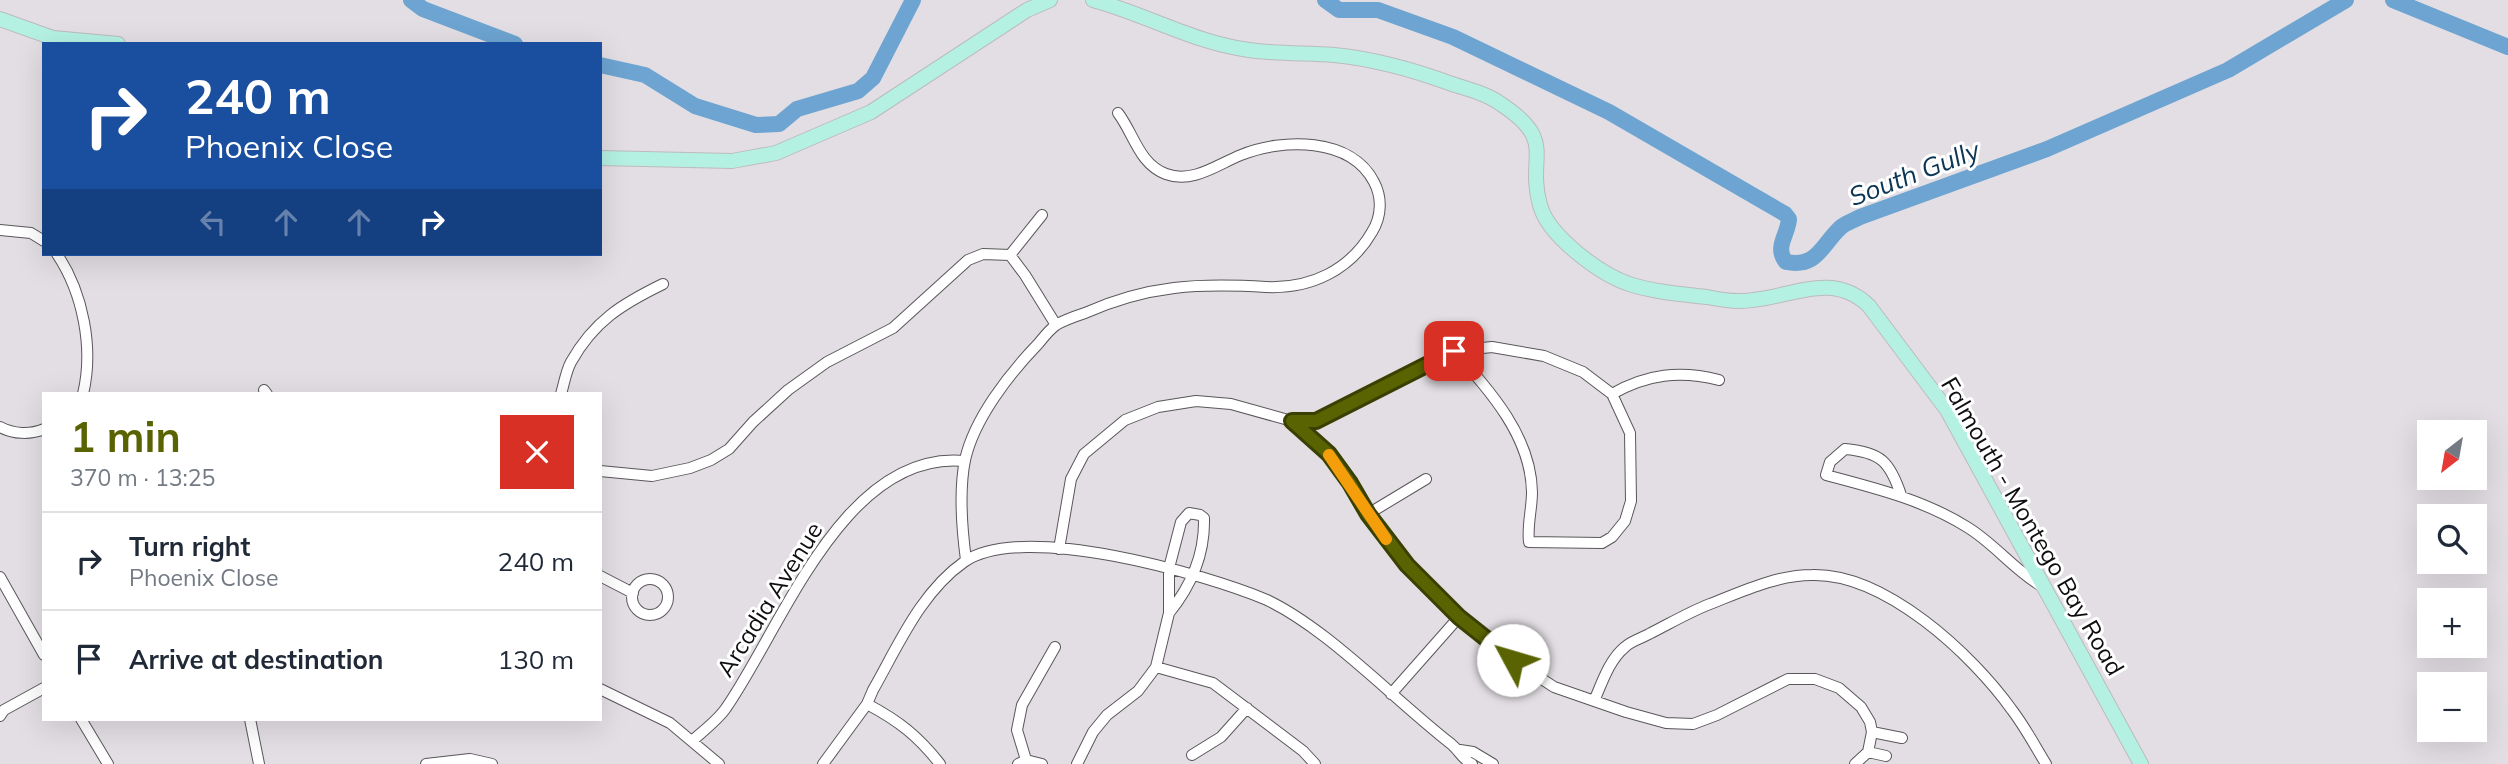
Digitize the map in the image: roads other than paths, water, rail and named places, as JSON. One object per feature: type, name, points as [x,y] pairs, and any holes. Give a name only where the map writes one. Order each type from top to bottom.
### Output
[{"type":"main road","points":[[602,158],[732,161],[776,153],[871,112],[1027,10],[1050,0]]},
{"type":"main road","name":"Falmouth - Montego Bay Road","points":[[1094,0],[1118,6],[1179,33],[1203,40],[1250,50],[1335,55],[1379,61],[1434,77],[1499,103],[1525,123],[1533,134],[1538,149],[1537,192],[1549,224],[1586,259],[1627,283],[1670,293],[1738,301],[1826,287],[1850,291],[1870,306],[1947,410],[2141,764]]},
{"type":"main road","points":[[0,19],[53,38],[96,42]]},
{"type":"street","points":[[966,560],[961,525],[965,461],[973,438],[1008,377],[1056,325],[1101,306],[1155,289],[1196,284],[1276,287],[1312,283],[1338,270],[1362,249],[1376,225],[1381,195],[1369,172],[1352,157],[1323,145],[1293,143],[1243,153],[1202,174],[1168,175],[1153,167],[1143,157],[1118,113]]},
{"type":"street","points":[[1010,255],[1042,215]]},
{"type":"street","points":[[0,230],[31,233],[42,240]]},
{"type":"street","points":[[602,471],[652,476],[690,468],[711,460],[729,449],[753,422],[788,390],[827,362],[893,328],[968,260],[983,254],[1010,255]]},
{"type":"street","points":[[1010,255],[1056,325]]},
{"type":"street","points":[[58,256],[72,279],[84,326],[88,351],[83,392]]},
{"type":"street","points":[[562,392],[569,363],[597,324],[616,309],[663,284]]},
{"type":"street","points":[[1059,549],[1071,479],[1084,454],[1125,420],[1158,407],[1196,401],[1231,404],[1292,421],[1316,421],[1454,351],[1492,346],[1544,356],[1583,372],[1612,394],[1630,433],[1631,501],[1625,521],[1612,537],[1602,543],[1532,543],[1528,539],[1532,492],[1528,463],[1521,443],[1498,404],[1454,351]]},
{"type":"street","points":[[1612,394],[1651,377],[1700,375],[1718,380]]},
{"type":"street","points":[[1292,421],[1329,454],[1368,514],[1407,565],[1459,617],[1554,687],[1667,723],[1693,724],[1717,715],[1788,679],[1815,679],[1839,688],[1861,706],[1870,722],[1872,732],[1868,752],[1855,764]]},
{"type":"street","points":[[0,427],[28,434],[42,430]]},
{"type":"street","points":[[1901,495],[1894,472],[1875,454],[1845,449],[1830,462],[1826,475],[1901,495],[1969,528],[2027,578],[2043,587]]},
{"type":"street","name":"Arcadia Avenue","points":[[692,741],[725,711],[761,653],[799,582],[837,528],[864,500],[891,480],[918,466],[947,459],[965,461]]},
{"type":"street","points":[[1368,514],[1426,479]]},
{"type":"street","points":[[1077,764],[1093,732],[1107,715],[1138,691],[1156,667],[1170,614],[1169,568],[1181,522],[1189,513],[1200,515],[1204,518],[1204,528],[1194,575],[1186,593],[1170,614]]},
{"type":"street","points":[[823,764],[867,704],[926,599],[966,560],[1009,548],[1059,549],[1169,568],[1270,602],[1324,636],[1460,750],[1464,759],[1472,764]]},
{"type":"street","points":[[1594,701],[1608,669],[1625,647],[1701,607],[1790,576],[1837,577],[1882,595],[1910,611],[1950,641],[1980,670],[2013,710],[2046,764]]},
{"type":"street","points":[[0,577],[42,651]]},
{"type":"street","points":[[602,577],[633,593]]},
{"type":"street","points":[[1391,694],[1459,617]]},
{"type":"street","points":[[1042,764],[1022,762],[1017,730],[1022,705],[1055,648]]},
{"type":"street","points":[[1156,667],[1213,683],[1303,751],[1315,764]]},
{"type":"street","points":[[1,710],[42,689]]},
{"type":"street","points":[[602,690],[670,723],[719,764]]},
{"type":"street","points":[[867,704],[895,719],[913,733],[940,764]]},
{"type":"street","points":[[1192,755],[1222,737],[1247,708]]},
{"type":"street","points":[[82,721],[108,764]]},
{"type":"street","points":[[250,721],[259,764]]},
{"type":"street","points":[[1872,732],[1902,738]]},
{"type":"street","points":[[1453,764],[1460,750]]},
{"type":"street","points":[[1460,750],[1472,752],[1493,764]]},
{"type":"street","points":[[1868,752],[1886,756]]},
{"type":"street","points":[[426,764],[470,758],[492,764]]},
{"type":"waterway","name":"South Gully","points":[[411,0],[423,9],[510,42]]},
{"type":"waterway","name":"South Gully","points":[[602,65],[645,75],[695,106],[756,125],[779,124],[797,109],[858,91],[873,78],[913,0]]},
{"type":"waterway","name":"South Gully","points":[[1325,0],[1339,10],[1378,10],[1453,37],[1609,112],[1785,214],[1789,219],[1781,251],[1786,262],[1796,263],[1812,259],[1840,228],[1849,222],[2047,149],[2228,70],[2346,0]]},
{"type":"waterway","name":"South Gully","points":[[2393,0],[2508,47]]}]
